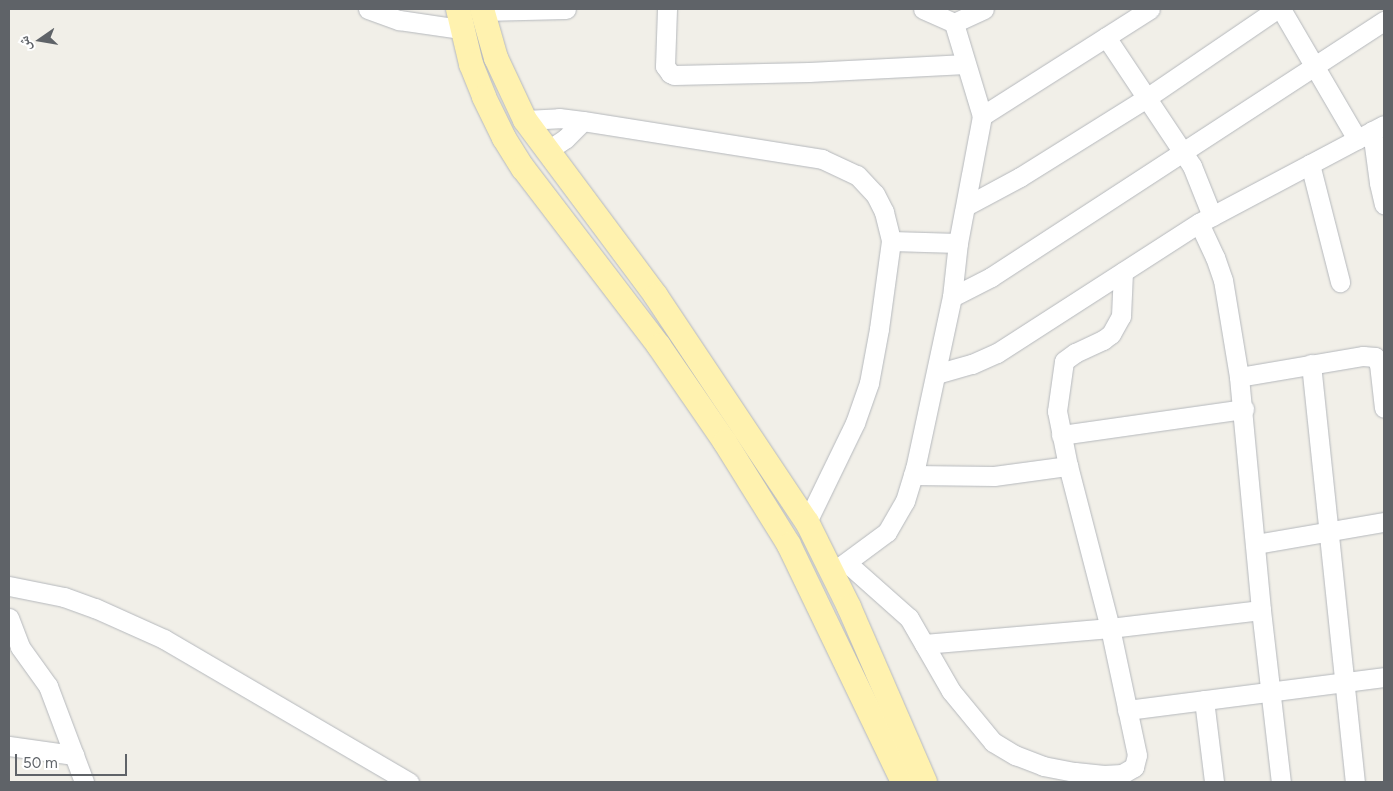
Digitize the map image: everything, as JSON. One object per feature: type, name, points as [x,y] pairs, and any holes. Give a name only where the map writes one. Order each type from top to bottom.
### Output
[{"type":"main road","points":[[482,10],[496,58],[525,120],[678,329],[807,522],[840,567],[926,782]]},
{"type":"main road","points":[[459,19],[484,96],[504,138],[523,168],[659,346],[725,442],[789,545],[903,782]]},
{"type":"main road","points":[[659,346],[678,329]]},
{"type":"street","points":[[368,9],[399,20],[459,19]]},
{"type":"street","points":[[482,10],[566,9]]},
{"type":"street","points":[[667,9],[665,66],[674,75],[800,72],[966,64]]},
{"type":"street","points":[[923,9],[954,23],[984,9]]},
{"type":"street","points":[[982,116],[1150,9]]},
{"type":"street","points":[[966,206],[1020,177],[1145,99],[1277,9]]},
{"type":"street","points":[[1281,9],[1316,67],[1371,132],[1384,204]]},
{"type":"street","points":[[952,297],[991,277],[1384,21]]},
{"type":"street","points":[[954,23],[982,116],[958,244],[952,297],[936,374],[913,475],[905,501],[887,532],[840,567],[902,610],[916,627],[951,691],[993,742],[1015,755],[1043,766],[1104,775],[1131,770],[1136,762],[1137,755],[1110,628],[1068,466],[1057,411],[1064,361],[1111,334],[1121,316],[1123,272]]},
{"type":"street","points":[[1106,37],[1197,176],[1206,219],[1223,280],[1244,409],[1261,610],[1281,782]]},
{"type":"street","points":[[525,120],[559,118],[583,121],[822,160],[857,175],[875,194],[884,212],[891,241],[879,329],[869,383],[855,423],[807,522]]},
{"type":"street","points":[[547,151],[565,139],[583,121]]},
{"type":"street","points":[[936,374],[972,364],[997,353],[1206,219],[1371,132]]},
{"type":"street","points":[[1310,164],[1340,282]]},
{"type":"street","points":[[891,241],[958,244]]},
{"type":"street","points":[[1239,377],[1310,364],[1370,356],[1375,357],[1382,364],[1384,408]]},
{"type":"street","points":[[1310,364],[1355,782]]},
{"type":"street","points":[[1061,435],[1244,409]]},
{"type":"street","points":[[913,475],[994,476],[1068,466]]},
{"type":"street","points":[[1256,544],[1384,522]]},
{"type":"street","points":[[9,586],[64,597],[95,608],[164,639],[409,782]]},
{"type":"street","points":[[924,644],[1110,628],[1261,610]]},
{"type":"street","points":[[9,618],[20,647],[48,686],[84,782]]},
{"type":"street","points":[[1128,710],[1270,690],[1384,677]]},
{"type":"street","points":[[1204,700],[1214,782]]},
{"type":"street","points":[[9,746],[74,755]]}]
